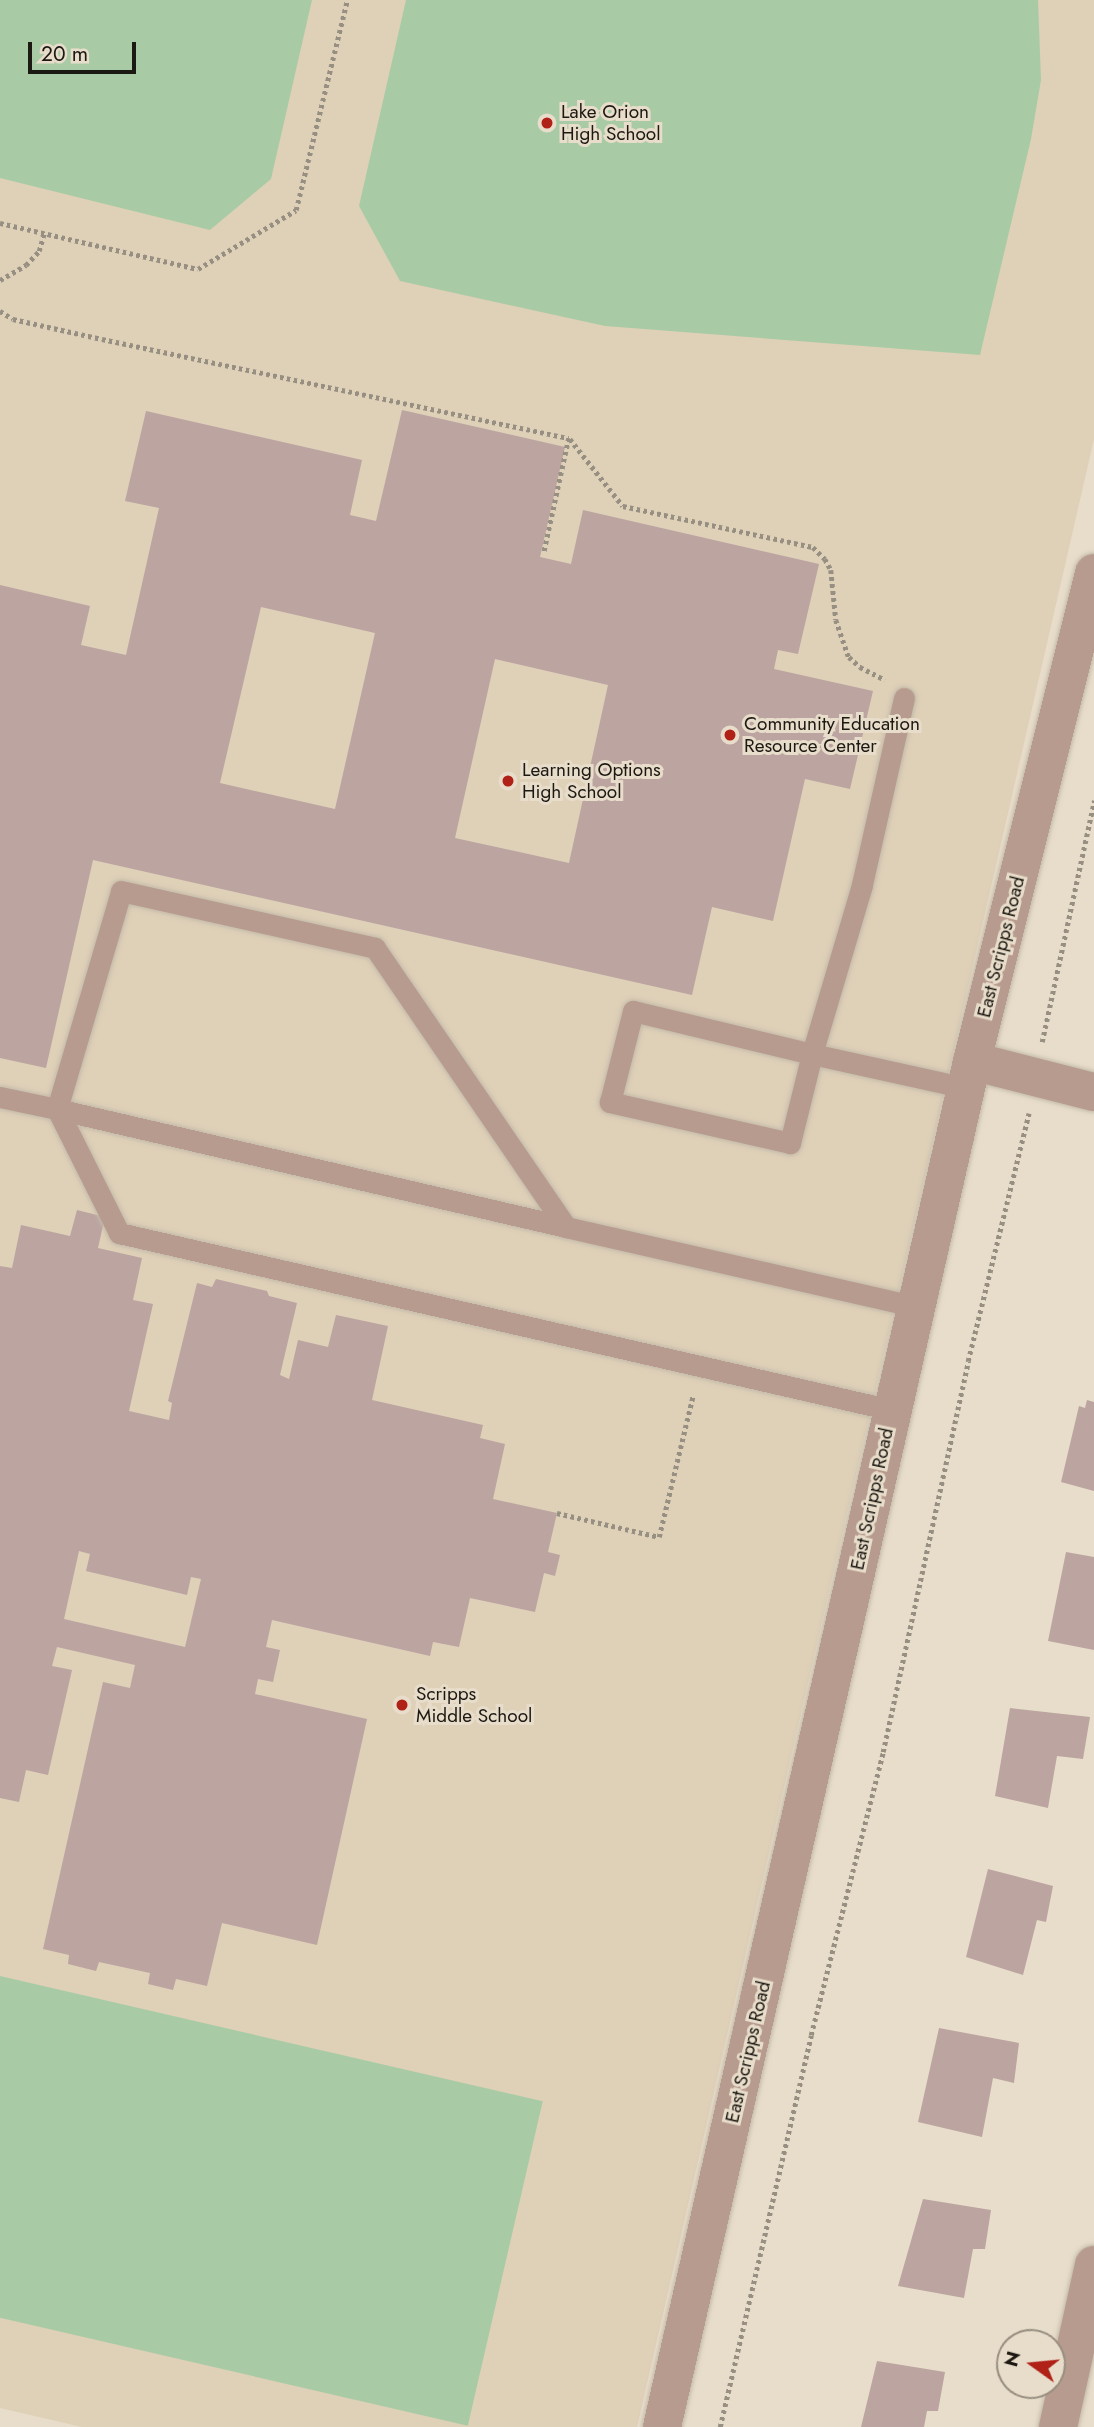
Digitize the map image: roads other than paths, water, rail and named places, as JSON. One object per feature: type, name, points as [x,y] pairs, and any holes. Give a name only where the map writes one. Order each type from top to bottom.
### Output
[{"type":"street","name":"East Scripps Road","points":[[662,2427],[915,1306],[969,1075],[1094,573]]},
{"type":"street","points":[[969,1075],[1036,1077],[1094,1092]]},
{"type":"street","points":[[1058,2427],[1094,2264]]},
{"type":"lane","points":[[904,698],[862,885],[812,1054],[790,1143],[610,1102],[633,1011],[812,1054],[969,1075]]},
{"type":"lane","points":[[566,1227],[375,948],[121,891],[57,1109],[119,1233],[892,1410]]},
{"type":"lane","points":[[0,1097],[915,1306]]},
{"type":"place","name":"Lake Orion High School","points":[[547,123]]},
{"type":"place","name":"Community Education Resource Center","points":[[730,735]]},
{"type":"place","name":"Learning Options High School","points":[[508,781]]},
{"type":"place","name":"Scripps Middle School","points":[[402,1705]]}]
